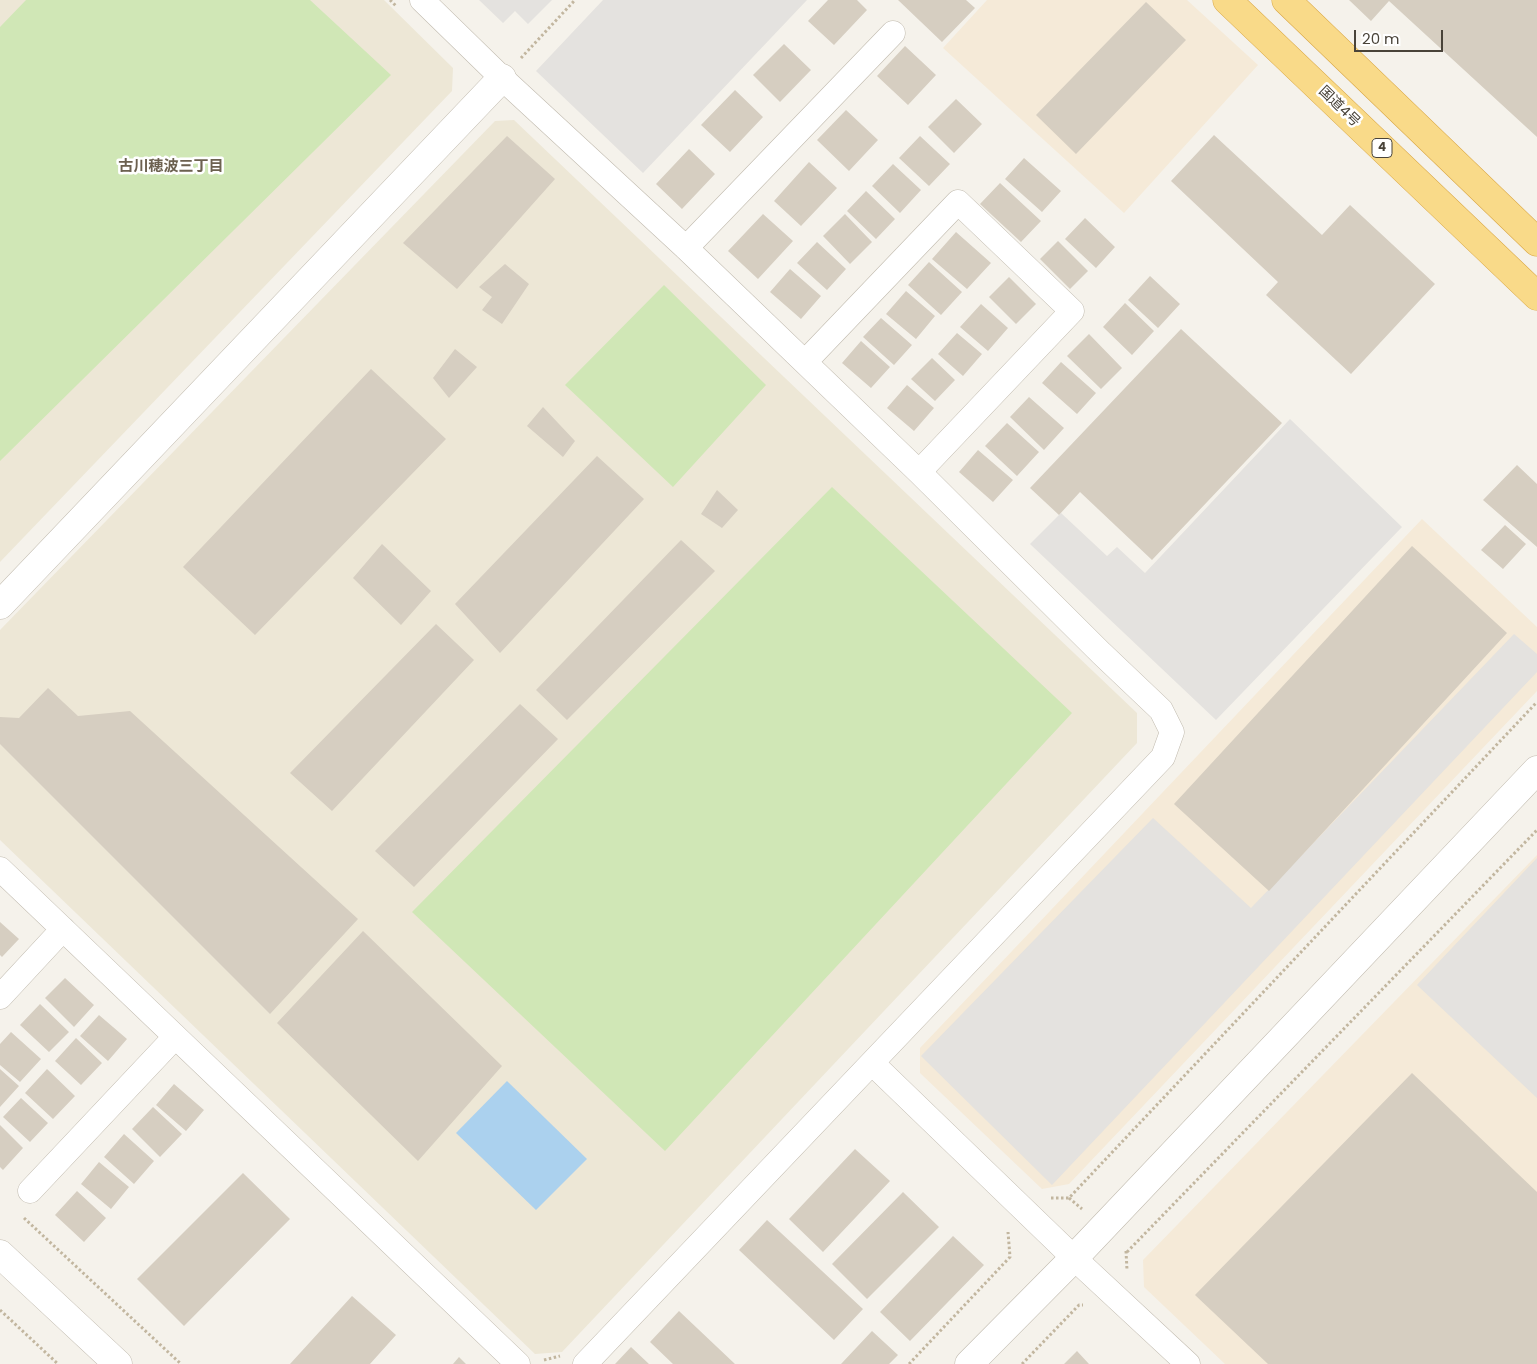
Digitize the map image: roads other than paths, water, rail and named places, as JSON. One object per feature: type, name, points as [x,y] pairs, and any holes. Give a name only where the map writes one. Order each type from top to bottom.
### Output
[{"type":"highway","name":"国道4号","points":[[1227,0],[1537,296]]},
{"type":"highway","points":[[1286,0],[1537,242]]},
{"type":"street","points":[[422,0],[502,78],[686,248],[919,472],[1161,710],[1172,732],[1163,757],[584,1364]]},
{"type":"street","points":[[686,248],[893,33]]},
{"type":"street","points":[[0,605],[502,78]]},
{"type":"street","points":[[805,362],[958,202],[1072,312],[919,472]]},
{"type":"street","points":[[969,1364],[1074,1258],[1537,770]]},
{"type":"street","points":[[0,869],[175,1036],[528,1362]]},
{"type":"street","points":[[0,997],[63,929]]},
{"type":"street","points":[[30,1191],[175,1036]]},
{"type":"street","points":[[872,1063],[1074,1258],[1188,1364]]},
{"type":"street","points":[[0,1254],[118,1364]]},
{"type":"water","points":[[507,1081],[587,1159],[536,1210],[456,1133]]},
{"type":"district","name":"古川穂波三丁目","points":[[171,167]]}]
